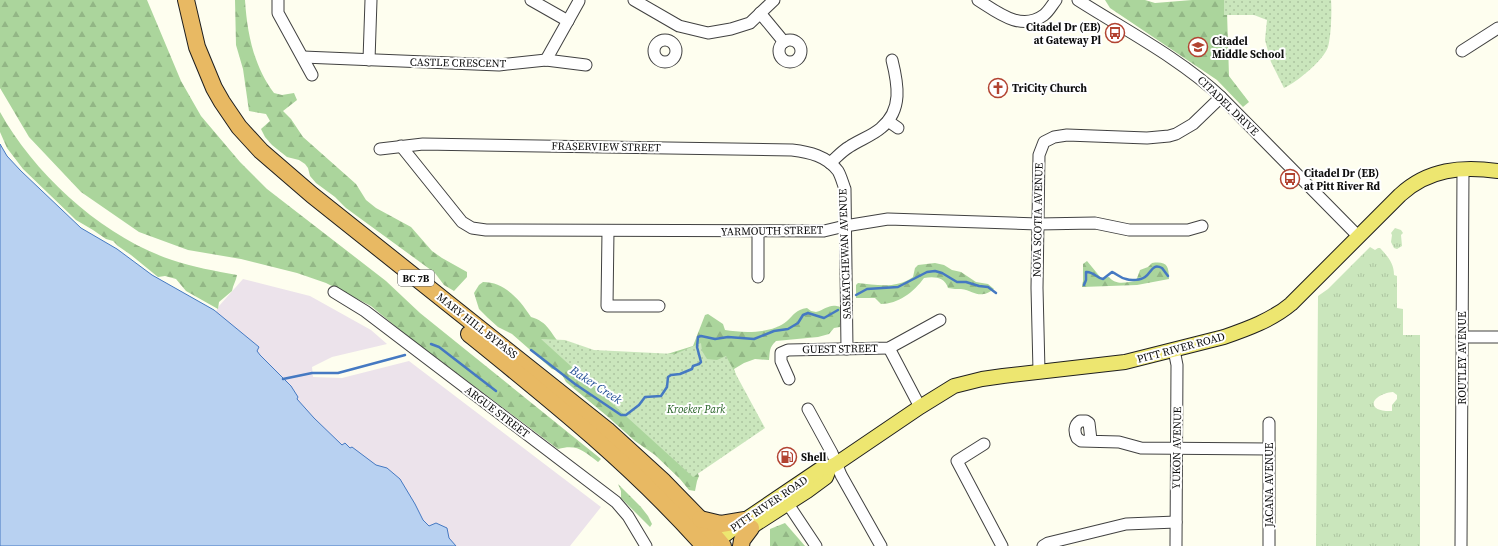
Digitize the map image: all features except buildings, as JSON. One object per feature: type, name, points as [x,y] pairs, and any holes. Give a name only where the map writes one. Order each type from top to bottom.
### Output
[{"type":"highway","name":"MARY HILL BYPASS","points":[[176,0],[188,51],[198,80],[220,119],[248,154],[294,194],[492,353],[615,455],[654,492],[716,545]]},
{"type":"highway","name":"MARY HILL BYPASS","points":[[186,0],[197,47],[214,88],[239,127],[261,151],[319,200],[596,420],[664,482],[700,519],[716,545]]},
{"type":"highway","points":[[700,519],[721,524],[748,524],[741,546]]},
{"type":"main road","name":"PITT RIVER ROAD","points":[[716,545],[788,498],[807,491],[826,477],[833,466],[948,389],[982,379],[1039,371],[1125,362],[1224,337],[1280,312],[1299,297],[1412,185],[1422,178],[1434,174],[1463,170],[1498,171]]},
{"type":"street","points":[[278,0],[278,14],[312,75]]},
{"type":"street","points":[[369,60],[371,0]]},
{"type":"street","points":[[532,0],[568,21]]},
{"type":"street","points":[[634,0],[679,26],[708,33],[731,29],[750,23],[774,0]]},
{"type":"street","points":[[978,0],[1009,19],[1023,21],[1044,15],[1056,0]]},
{"type":"street","name":"CITADEL DRIVE","points":[[1078,0],[1194,74],[1221,97],[1359,237]]},
{"type":"street","points":[[546,60],[579,1]]},
{"type":"street","points":[[760,14],[784,42]]},
{"type":"street","points":[[669,40],[679,26]]},
{"type":"street","points":[[1462,51],[1498,28]]},
{"type":"street","name":"CASTLE CRESCENT","points":[[303,57],[499,65],[546,60],[586,65]]},
{"type":"street","points":[[830,163],[849,146],[881,129],[892,116],[897,98],[898,82],[892,60]]},
{"type":"street","name":"NOVA SCOTIA AVENUE","points":[[1039,371],[1038,224],[1040,155],[1044,142],[1054,137],[1067,135],[1147,138],[1169,136],[1176,134],[1193,124],[1221,97]]},
{"type":"street","points":[[888,121],[898,128]]},
{"type":"street","name":"FRASERVIEW STREET","points":[[380,149],[423,144],[792,150],[810,152],[830,163]]},
{"type":"street","name":"YARMOUTH STREET","points":[[401,146],[462,222],[472,228],[486,230],[824,231],[845,226],[888,220],[1094,224],[1129,230],[1188,230],[1202,226]]},
{"type":"street","name":"SASKATCHEWAN AVENUE","points":[[830,163],[839,173],[845,190],[847,349]]},
{"type":"street","name":"ROUTLEY AVENUE","points":[[1461,546],[1463,170]]},
{"type":"street","points":[[608,231],[607,306],[659,306]]},
{"type":"street","points":[[758,232],[758,277]]},
{"type":"street","name":"ARGUE STREET","points":[[334,292],[370,315],[616,502],[628,516],[646,546]]},
{"type":"street","name":"GUEST STREET","points":[[789,379],[781,361],[782,353],[788,350],[889,348],[940,320]]},
{"type":"street","points":[[1462,337],[1498,337]]},
{"type":"street","points":[[889,348],[920,407]]},
{"type":"street","name":"YUKON AVENUE","points":[[1174,350],[1178,365],[1176,546]]},
{"type":"street","points":[[808,409],[832,452],[833,466],[841,475],[881,546]]},
{"type":"street","name":"JACANA AVENUE","points":[[1269,546],[1270,423]]},
{"type":"street","points":[[1092,440],[1122,442],[1141,448],[1270,449]]},
{"type":"street","points":[[984,444],[957,461],[1002,546]]},
{"type":"street","points":[[788,498],[816,546]]},
{"type":"street","points":[[1043,546],[1048,543],[1126,524],[1176,522]]},
{"type":"shaded area","points":[[243,279],[310,296],[371,330],[387,344],[332,357],[312,367],[313,377],[342,378],[409,361],[601,507],[570,546],[362,546],[191,358],[219,306]]},
{"type":"green space","points":[[0,0],[147,0],[181,81],[201,116],[240,162],[267,189],[386,281],[420,313],[601,459],[598,462],[584,452],[571,447],[558,449],[406,335],[371,306],[326,283],[297,273],[241,259],[188,250],[139,232],[81,192],[29,137],[0,88]]},
{"type":"green space","points":[[235,0],[245,0],[253,49],[261,72],[267,83],[274,93],[282,95],[294,93],[297,100],[283,111],[291,119],[303,137],[356,184],[366,200],[376,208],[411,227],[432,251],[467,272],[467,277],[454,291],[444,285],[435,273],[346,208],[335,197],[316,183],[310,176],[308,168],[305,164],[299,160],[287,157],[272,145],[265,137],[261,129],[270,121],[266,114],[249,111],[243,69],[236,45]]},
{"type":"green space","name":"Citadel Middle School","points":[[1105,0],[1145,0],[1155,3],[1192,0],[1255,0],[1227,12],[1229,76],[1249,102],[1243,107],[1217,80],[1110,8]]},
{"type":"green space","points":[[1224,0],[1331,0],[1331,24],[1328,47],[1315,65],[1296,81],[1284,88],[1271,62],[1265,40],[1267,20],[1254,15],[1224,15]]},
{"type":"green space","points":[[0,112],[15,136],[32,158],[73,201],[96,220],[146,250],[196,267],[237,275],[232,291],[219,302],[218,309],[186,291],[176,279],[165,276],[158,277],[113,241],[106,239],[76,220],[23,169],[7,148],[0,132]]},
{"type":"green space","points":[[1395,228],[1401,230],[1403,233],[1401,235],[1402,246],[1397,249],[1394,248],[1391,242],[1391,233]]},
{"type":"green space","points":[[1370,247],[1375,250],[1380,248],[1390,260],[1394,275],[1397,276],[1397,308],[1403,309],[1403,335],[1420,335],[1420,546],[1316,546],[1318,296],[1328,289]],"holes":[[[1393,392],[1397,395],[1397,399],[1392,405],[1392,411],[1383,411],[1374,406],[1376,399],[1385,393]]]},
{"type":"green space","points":[[1087,261],[1101,278],[1109,277],[1115,282],[1125,283],[1136,281],[1140,270],[1148,267],[1152,263],[1164,263],[1168,270],[1169,279],[1137,285],[1082,287],[1083,264]]},
{"type":"green space","points":[[935,263],[961,272],[976,282],[988,284],[994,289],[984,294],[977,294],[966,290],[948,288],[947,284],[942,279],[928,277],[924,278],[905,296],[893,302],[881,304],[875,298],[856,298],[856,285],[858,283],[893,285],[907,281],[913,277],[915,268],[918,265]]},
{"type":"green space","points":[[483,282],[498,285],[511,293],[522,304],[531,317],[537,319],[548,328],[560,344],[591,353],[664,355],[693,346],[705,315],[708,314],[723,324],[725,330],[757,332],[781,325],[803,309],[807,308],[816,312],[831,306],[837,306],[840,307],[840,327],[834,328],[829,334],[818,337],[776,341],[771,348],[769,360],[755,359],[734,369],[736,375],[695,468],[699,476],[695,491],[689,490],[680,479],[655,455],[635,441],[566,382],[560,371],[552,369],[512,334],[498,327],[488,318],[479,309],[474,293]]},
{"type":"green space","name":"Kroeker Park","points":[[541,339],[565,340],[594,350],[675,354],[701,343],[702,351],[707,359],[717,360],[726,356],[765,428],[693,477]]},
{"type":"green space","points":[[618,484],[648,516],[652,524],[650,527],[621,498],[621,491]]},
{"type":"green space","points":[[785,523],[805,546],[770,546],[770,529]]},
{"type":"water","points":[[0,144],[7,156],[21,171],[81,228],[117,249],[152,275],[214,310],[259,347],[257,351],[260,355],[291,386],[298,397],[297,399],[314,418],[342,445],[345,443],[350,448],[352,447],[376,465],[387,468],[400,479],[423,520],[429,526],[436,523],[447,528],[449,538],[456,546],[0,546]]},
{"type":"waterway","name":"Baker Creek","points":[[1084,285],[1086,280],[1086,272],[1103,279],[1112,272],[1120,277],[1136,280],[1145,277],[1154,267],[1159,267],[1162,268],[1168,276]]},
{"type":"waterway","name":"Baker Creek","points":[[856,295],[867,289],[898,287],[927,272],[935,271],[942,273],[957,282],[966,282],[988,287],[996,293]]},
{"type":"waterway","name":"Baker Creek","points":[[531,350],[575,384],[621,415],[626,415],[639,405],[645,397],[661,396],[667,387],[668,377],[692,369],[693,366],[701,362],[697,347],[698,337],[701,336],[715,339],[728,337],[754,339],[774,331],[788,329],[798,323],[803,315],[808,313],[824,318],[838,310]]},
{"type":"waterway","name":"Baker Creek","points":[[431,344],[439,347],[496,391]]},
{"type":"waterway","name":"Baker Creek","points":[[283,379],[312,373],[338,373],[405,355]]},
{"type":"place","name":"Citadel Dr (EB) at Gateway Pl","points":[[1115,33]]},
{"type":"place","name":"Citadel Middle School","points":[[1198,47]]},
{"type":"place","name":"TriCity Church","points":[[998,88]]},
{"type":"place","name":"Citadel Dr (EB) at Pitt River Rd","points":[[1290,179]]},
{"type":"place","name":"Shell","points":[[787,457]]}]
